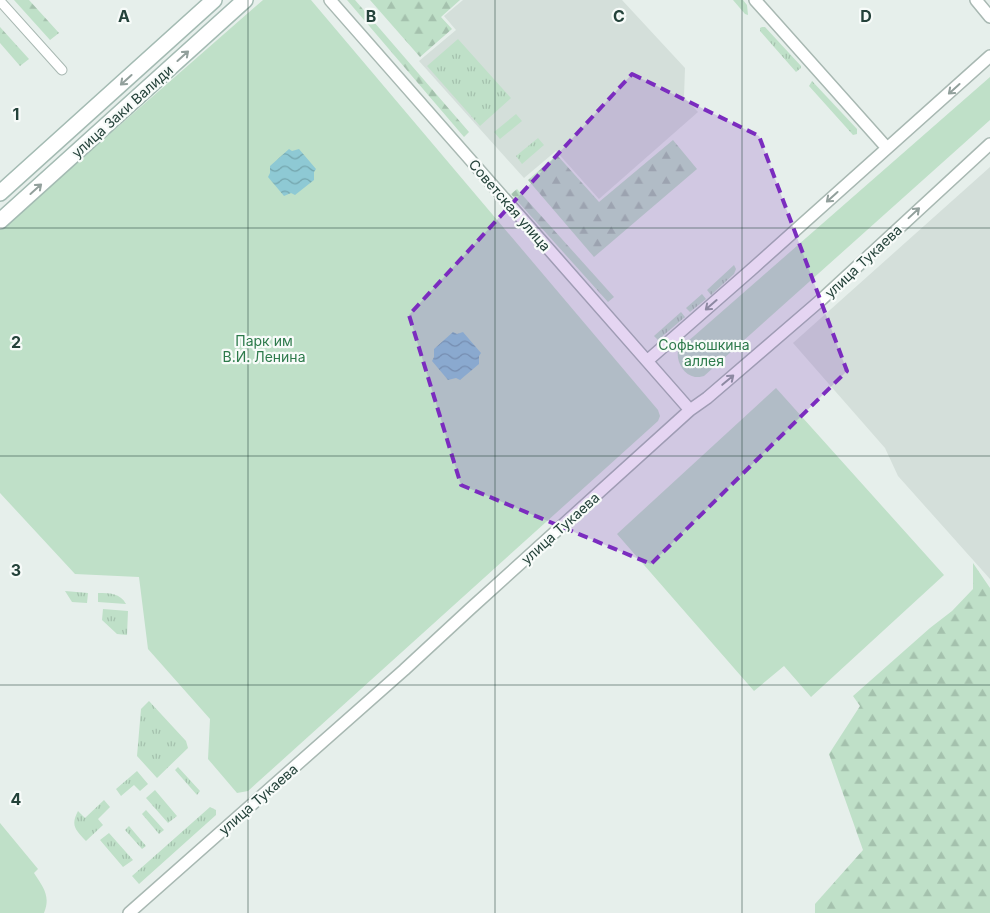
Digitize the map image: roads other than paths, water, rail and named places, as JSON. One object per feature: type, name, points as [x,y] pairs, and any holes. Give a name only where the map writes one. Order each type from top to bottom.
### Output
[{"type":"main road","name":"улица Заки Валиди","points":[[0,193],[214,0]]},
{"type":"main road","name":"улица Заки Валиди","points":[[0,221],[245,0]]},
{"type":"street","name":"Советская улица","points":[[330,0],[690,410]]},
{"type":"street","points":[[754,0],[887,148]]},
{"type":"street","points":[[976,0],[990,18]]},
{"type":"street","points":[[0,1],[62,70]]},
{"type":"street","points":[[647,361],[990,56]]},
{"type":"street","name":"улица Тукаева","points":[[129,913],[404,670],[690,410],[708,398],[822,299],[990,144]]},
{"type":"water","points":[[289,149],[292,151],[299,149],[316,169],[314,180],[295,195],[291,193],[284,196],[268,177],[270,166]]},
{"type":"water","points":[[453,332],[457,334],[463,332],[481,353],[479,364],[460,380],[456,378],[448,380],[432,361],[434,349]]},
{"type":"park label","name":"Парк им В.И. Ленина","points":[[264,348]]},
{"type":"park label","name":"Софьюшкина аллея","points":[[704,352]]}]
